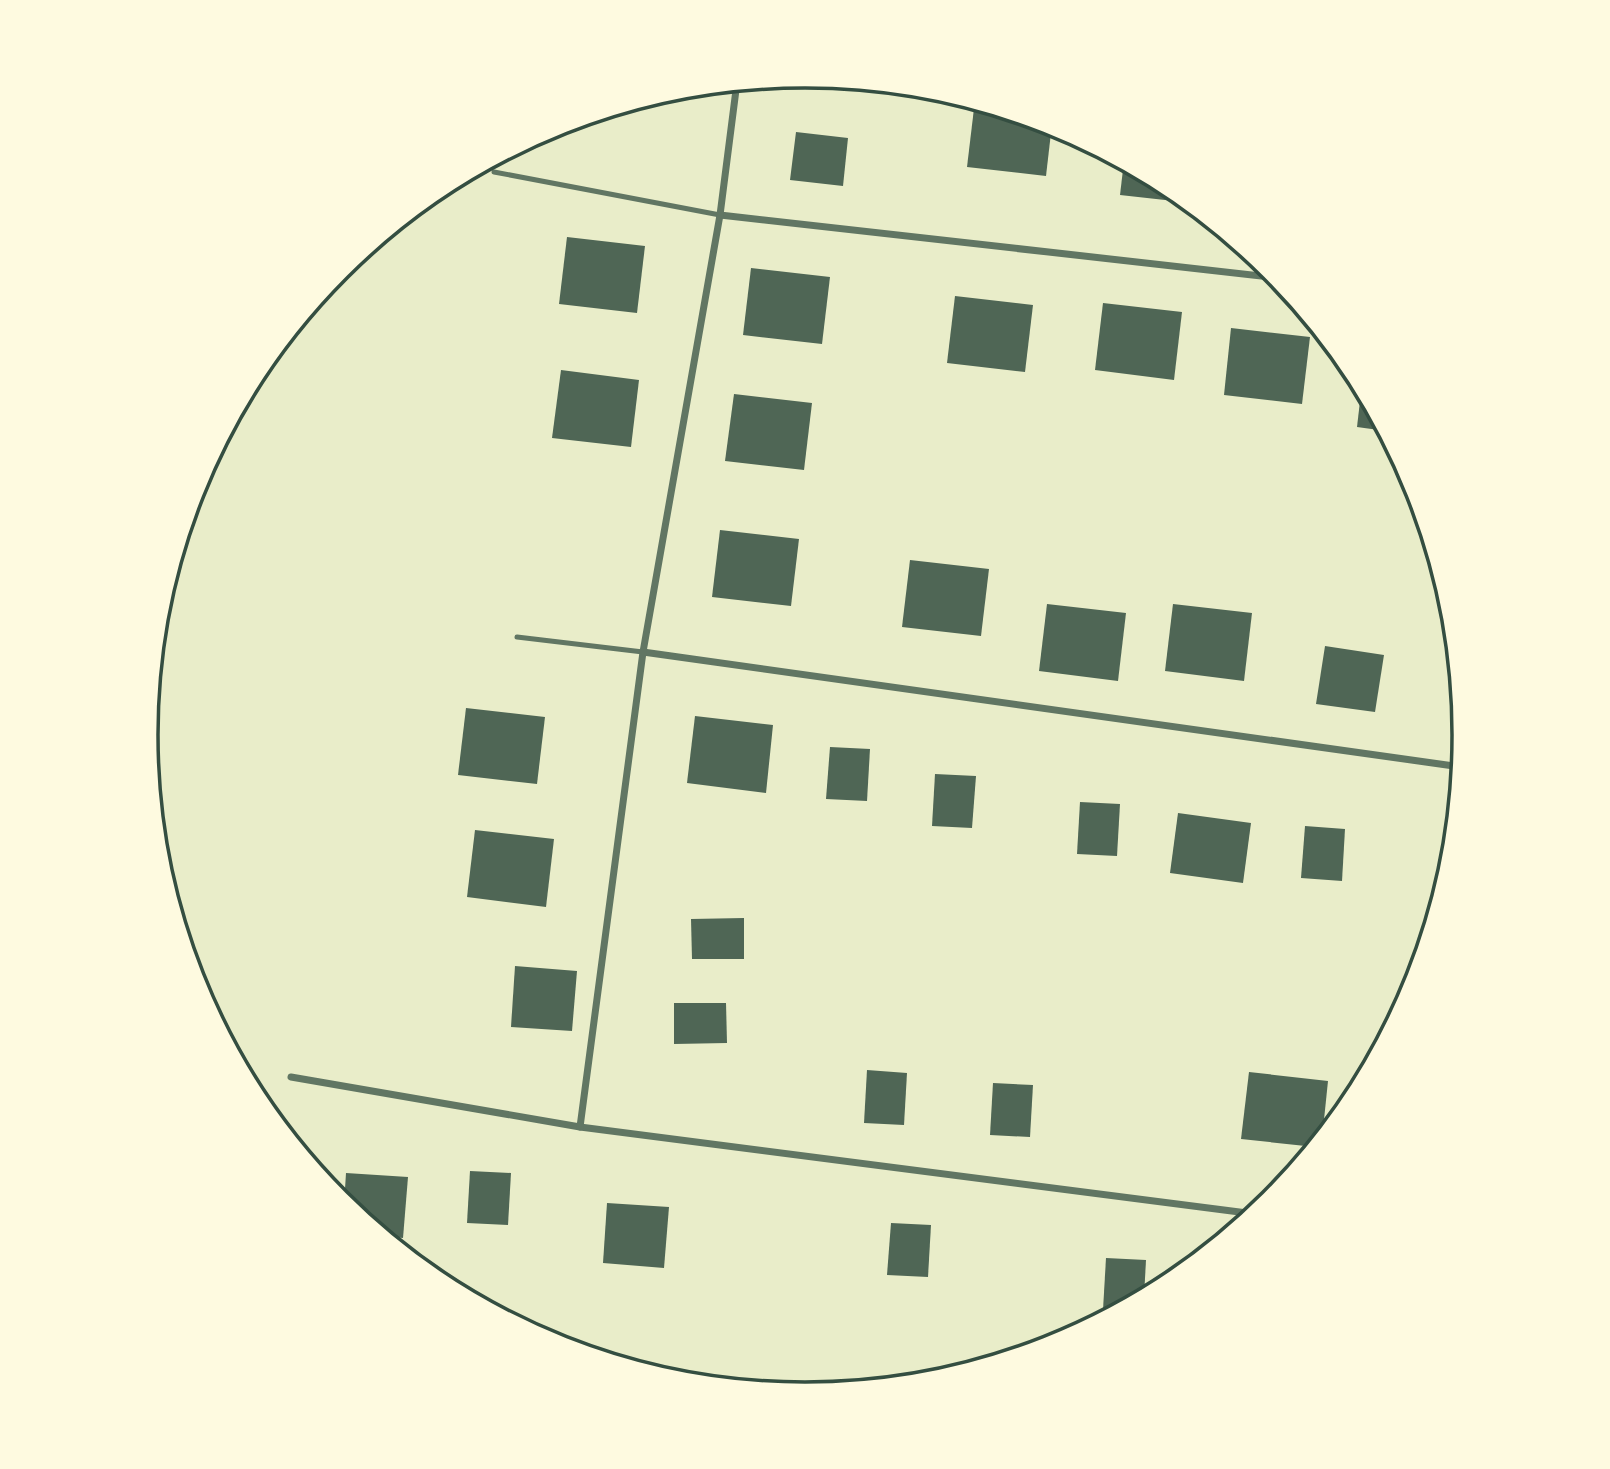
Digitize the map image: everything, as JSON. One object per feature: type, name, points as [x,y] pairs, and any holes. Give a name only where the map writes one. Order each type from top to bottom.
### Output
[{"type":"street","points":[[580,1127],[643,652],[720,215],[736,92]]},
{"type":"street","points":[[720,215],[1261,276]]},
{"type":"street","points":[[643,652],[1451,766]]},
{"type":"street","points":[[291,1077],[580,1127],[1241,1212]]},
{"type":"lane","points":[[494,172],[720,215]]},
{"type":"lane","points":[[517,636],[643,652]]},
{"type":"building","points":[[974,111],[1051,136],[1046,176],[967,167]]},
{"type":"building","points":[[796,132],[848,138],[843,186],[790,180]]},
{"type":"building","points":[[1123,171],[1169,200],[1120,195]]},
{"type":"building","points":[[567,237],[645,246],[637,313],[559,304]]},
{"type":"building","points":[[751,268],[830,277],[822,344],[743,335]]},
{"type":"building","points":[[955,296],[1033,305],[1025,372],[947,363]]},
{"type":"building","points":[[1103,303],[1182,312],[1174,380],[1095,370]]},
{"type":"building","points":[[1231,328],[1310,337],[1302,404],[1224,395]]},
{"type":"building","points":[[561,370],[639,380],[631,447],[552,438]]},
{"type":"building","points":[[734,394],[812,403],[804,470],[725,461]]},
{"type":"building","points":[[1360,403],[1375,429],[1357,427]]},
{"type":"building","points":[[720,530],[799,539],[791,606],[712,597]]},
{"type":"building","points":[[910,560],[989,569],[981,636],[902,627]]},
{"type":"building","points":[[1047,604],[1126,613],[1118,681],[1039,671]]},
{"type":"building","points":[[1173,604],[1252,613],[1244,681],[1165,671]]},
{"type":"building","points":[[1325,646],[1384,655],[1375,712],[1316,704]]},
{"type":"building","points":[[466,708],[545,717],[537,784],[458,775]]},
{"type":"building","points":[[695,716],[773,725],[766,793],[687,783]]},
{"type":"building","points":[[830,747],[870,749],[867,801],[826,799]]},
{"type":"building","points":[[935,774],[976,776],[972,828],[932,826]]},
{"type":"building","points":[[1080,802],[1120,804],[1117,856],[1077,854]]},
{"type":"building","points":[[1178,813],[1251,823],[1243,883],[1170,873]]},
{"type":"building","points":[[1305,826],[1345,829],[1342,881],[1301,878]]},
{"type":"building","points":[[475,830],[554,839],[546,907],[467,897]]},
{"type":"building","points":[[744,918],[744,959],[692,959],[691,919]]},
{"type":"building","points":[[515,966],[577,971],[572,1031],[511,1027]]},
{"type":"building","points":[[674,1003],[726,1003],[727,1043],[674,1044]]},
{"type":"building","points":[[867,1070],[907,1073],[904,1125],[864,1123]]},
{"type":"building","points":[[1249,1072],[1328,1081],[1324,1120],[1303,1146],[1241,1139]]},
{"type":"building","points":[[993,1083],[1033,1085],[1030,1137],[990,1135]]},
{"type":"building","points":[[470,1171],[511,1173],[508,1225],[467,1223]]},
{"type":"building","points":[[346,1173],[408,1177],[403,1238],[398,1238],[378,1221],[345,1189]]},
{"type":"building","points":[[607,1203],[669,1207],[664,1268],[603,1263]]},
{"type":"building","points":[[891,1223],[931,1225],[928,1277],[887,1275]]},
{"type":"building","points":[[1106,1258],[1146,1260],[1145,1284],[1103,1308]]}]
